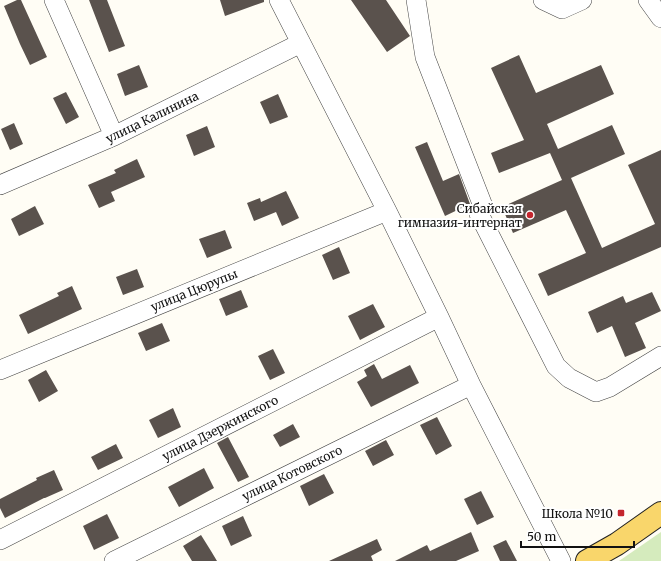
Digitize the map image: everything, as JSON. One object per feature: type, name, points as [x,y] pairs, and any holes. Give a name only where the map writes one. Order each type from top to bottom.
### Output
[{"type":"main road","points":[[587,561],[617,544],[661,513]]},
{"type":"street","points":[[54,0],[114,136]]},
{"type":"street","points":[[279,0],[387,211],[440,317],[471,385],[561,561]]},
{"type":"street","points":[[416,0],[425,58],[483,206],[479,214],[556,366],[569,378],[596,392],[610,387],[661,356]]},
{"type":"street","points":[[543,0],[562,9],[582,0]]},
{"type":"street","points":[[648,0],[661,18]]},
{"type":"street","name":"улица Калинина","points":[[0,185],[114,136],[301,43]]},
{"type":"street","name":"улица Цюрупы","points":[[0,370],[387,211]]},
{"type":"street","name":"улица Дзержинского","points":[[0,540],[440,317]]},
{"type":"street","name":"улица Котовского","points":[[114,561],[471,385]]},
{"type":"green space","points":[[661,532],[661,561],[619,561]]},
{"type":"building","points":[[17,0],[21,0],[47,57],[30,65],[4,6]]},
{"type":"building","points":[[89,0],[107,0],[125,46],[109,52]]},
{"type":"building","points":[[220,0],[264,0],[264,2],[225,16]]},
{"type":"building","points":[[351,0],[386,0],[410,36],[387,52]]},
{"type":"building","points":[[519,55],[536,93],[601,65],[614,94],[547,124],[558,149],[612,125],[625,154],[571,178],[602,248],[655,224],[628,165],[661,150],[661,247],[548,296],[538,274],[586,253],[566,210],[513,233],[502,207],[562,180],[550,153],[499,173],[491,153],[524,140],[491,68]]},
{"type":"building","points":[[139,65],[148,87],[125,96],[117,74]]},
{"type":"building","points":[[66,92],[79,117],[66,124],[53,98]]},
{"type":"building","points":[[278,94],[288,117],[270,124],[260,102]]},
{"type":"building","points":[[14,123],[23,144],[10,150],[1,129]]},
{"type":"building","points":[[207,126],[215,147],[194,156],[186,135]]},
{"type":"building","points":[[427,142],[443,181],[459,174],[470,204],[445,216],[415,147]]},
{"type":"building","points":[[137,159],[145,177],[111,192],[115,201],[99,208],[88,185],[116,173],[114,170]]},
{"type":"building","points":[[286,191],[299,218],[282,226],[276,212],[254,221],[247,203],[260,198],[261,202]]},
{"type":"building","points":[[35,206],[44,224],[19,236],[11,219]]},
{"type":"building","points":[[225,230],[232,248],[207,258],[199,239]]},
{"type":"building","points":[[339,247],[350,273],[333,280],[322,255]]},
{"type":"building","points":[[137,269],[144,287],[123,295],[116,277]]},
{"type":"building","points":[[72,286],[82,309],[28,334],[19,315],[59,296],[57,293]]},
{"type":"building","points":[[241,290],[248,307],[226,316],[219,299]]},
{"type":"building","points":[[652,292],[661,311],[635,323],[646,348],[625,357],[612,326],[597,333],[588,312],[623,296],[626,303]]},
{"type":"building","points":[[373,304],[385,327],[360,340],[348,316]]},
{"type":"building","points":[[162,323],[170,341],[146,351],[138,333]]},
{"type":"building","points":[[273,349],[285,373],[270,380],[258,356]]},
{"type":"building","points":[[374,364],[382,379],[410,365],[419,383],[371,407],[357,382],[367,376],[364,370]]},
{"type":"building","points":[[46,370],[58,391],[39,402],[28,380]]},
{"type":"building","points":[[173,408],[181,427],[158,438],[149,420]]},
{"type":"building","points":[[437,417],[452,446],[436,455],[420,425]]},
{"type":"building","points":[[293,424],[300,437],[280,447],[273,435]]},
{"type":"building","points":[[228,437],[249,477],[238,482],[217,443]]},
{"type":"building","points":[[386,440],[394,455],[373,466],[365,451]]},
{"type":"building","points":[[116,444],[123,458],[98,470],[91,457]]},
{"type":"building","points":[[204,468],[214,488],[179,507],[168,487]]},
{"type":"building","points":[[54,470],[63,490],[5,518],[0,508],[0,499],[37,480],[36,478]]},
{"type":"building","points":[[324,474],[334,493],[309,506],[300,486]]},
{"type":"building","points":[[481,491],[494,517],[477,525],[464,499]]},
{"type":"building","points":[[107,514],[119,538],[94,550],[83,526]]},
{"type":"building","points":[[243,516],[252,536],[231,546],[222,526]]},
{"type":"building","points":[[471,532],[479,551],[456,561],[395,561],[427,545],[430,551]]},
{"type":"building","points":[[201,535],[217,561],[192,561],[183,546]]},
{"type":"building","points":[[377,539],[382,550],[371,556],[373,561],[329,561]]},
{"type":"building","points":[[506,540],[517,561],[500,561],[493,546]]},
{"type":"place","name":"Сибайская гимназия-интернат","points":[[530,215]]},
{"type":"place","name":"Школа №10","points":[[621,513]]}]
